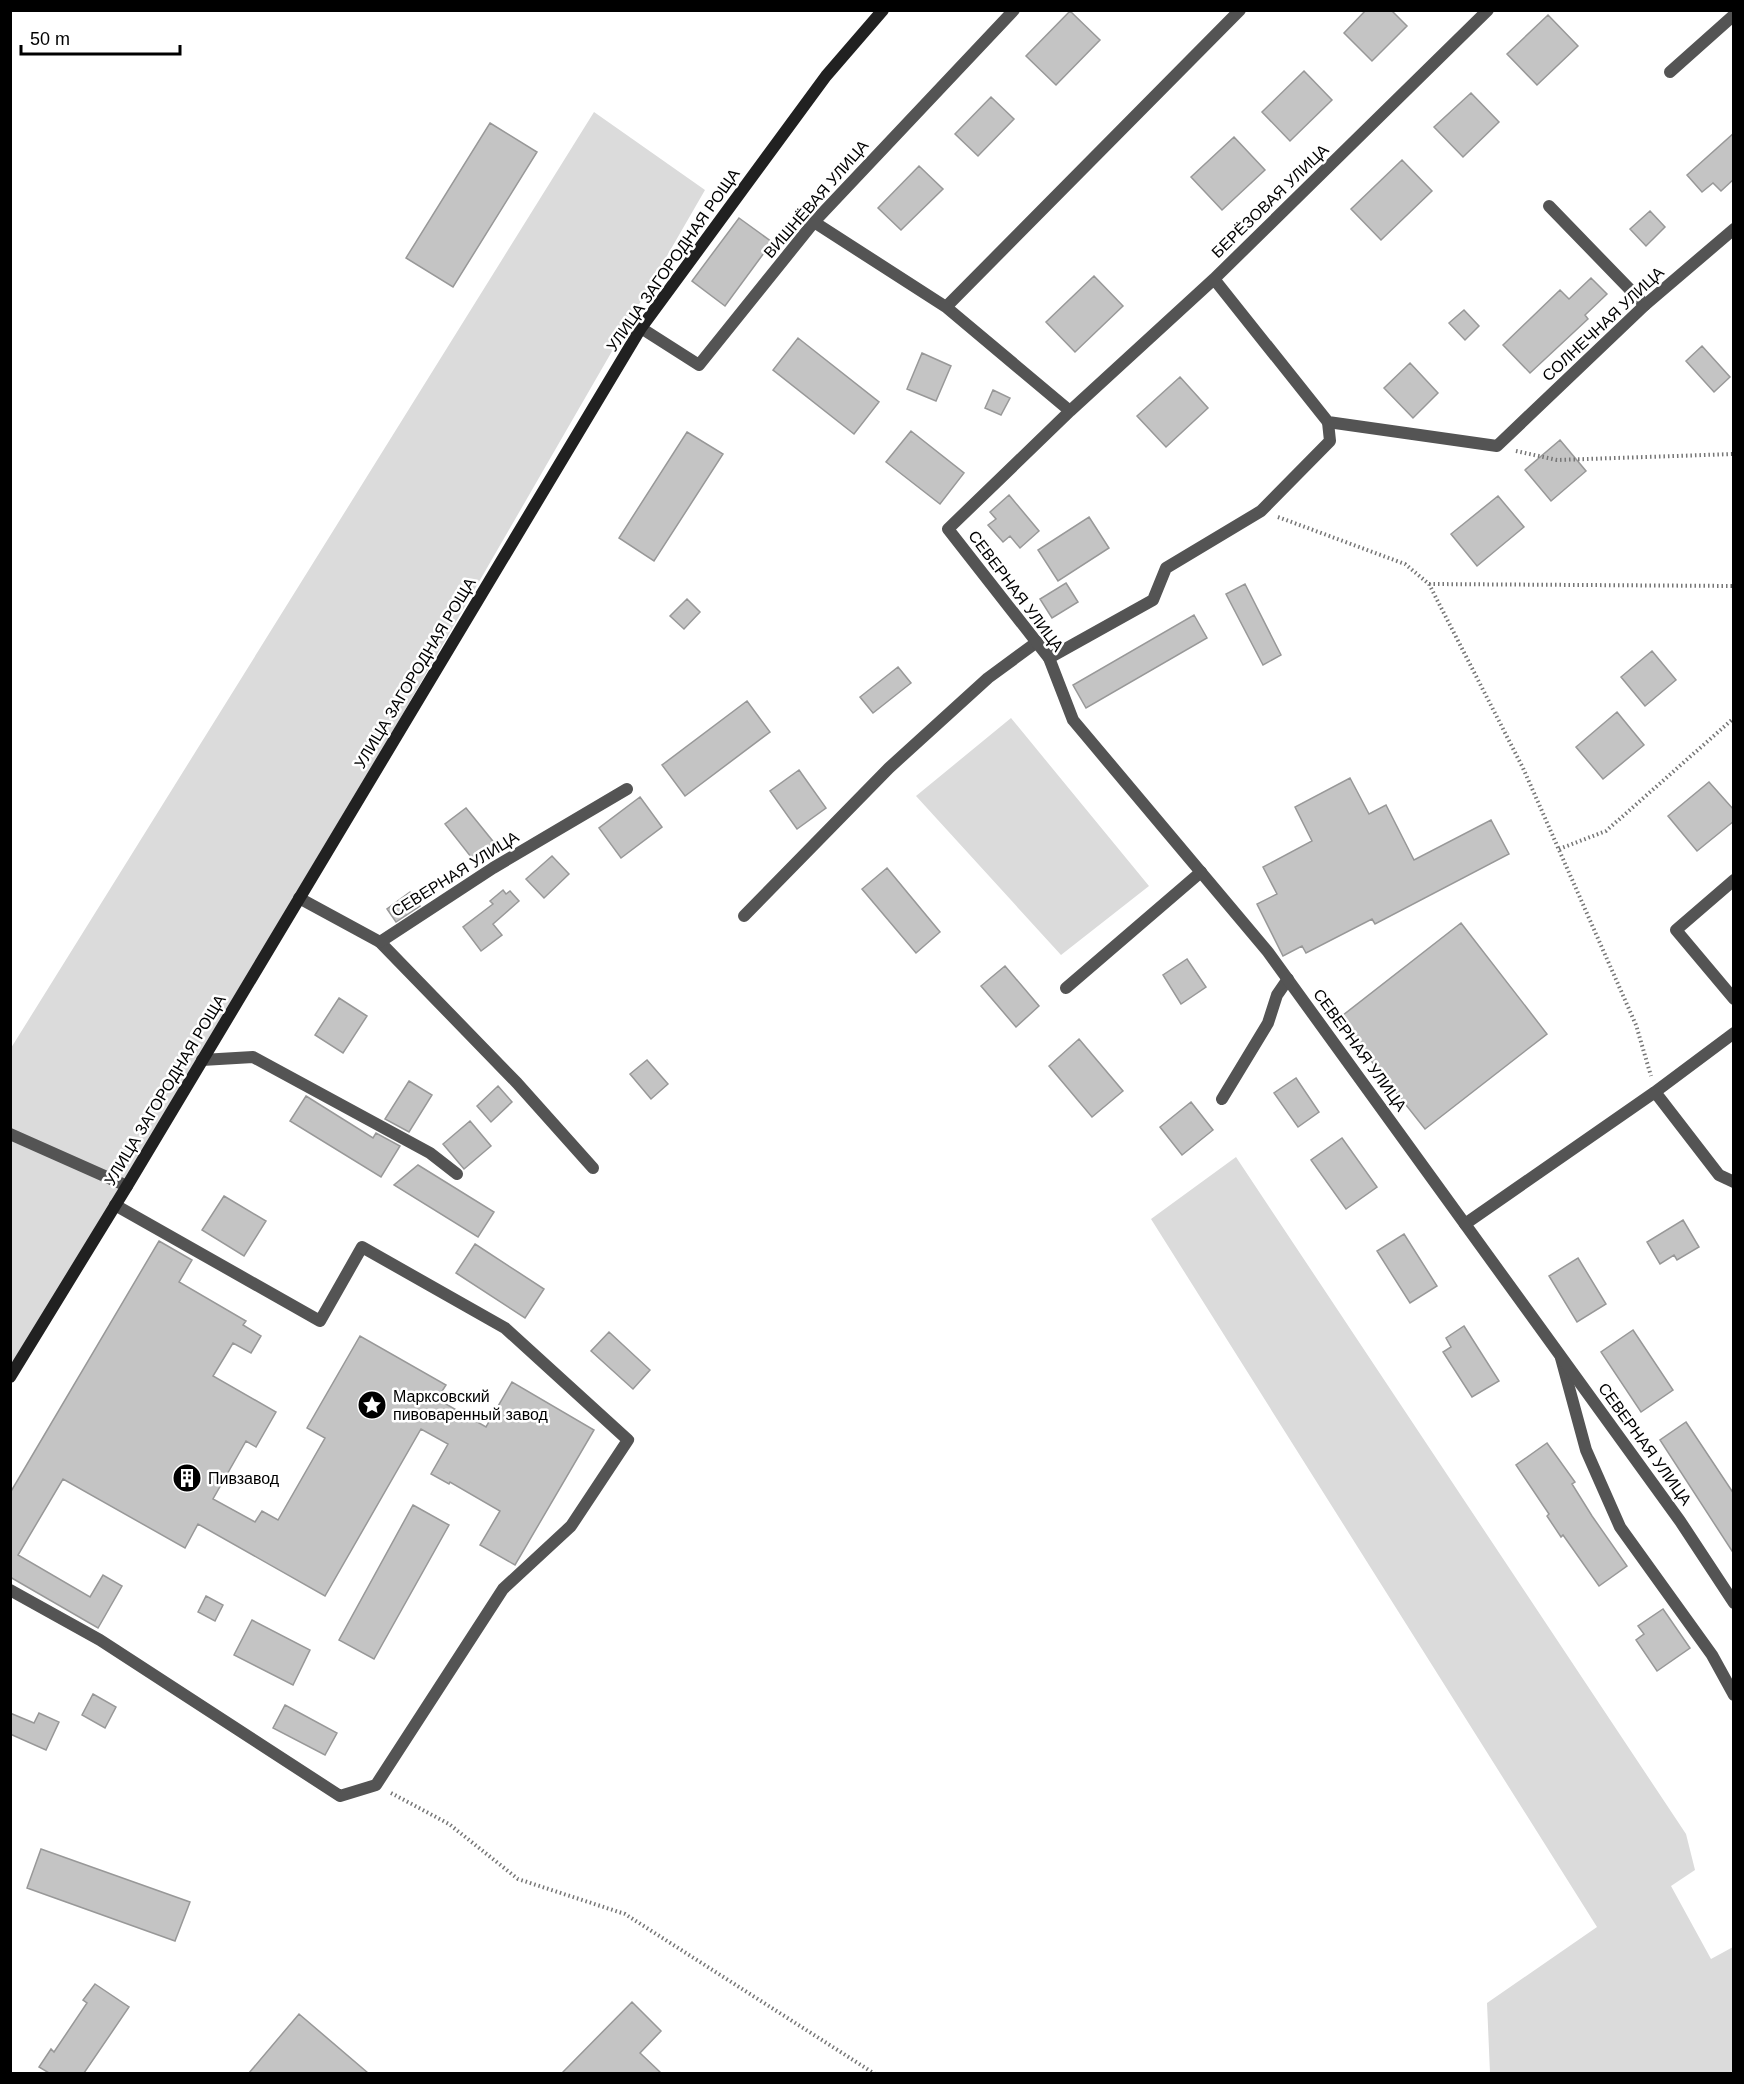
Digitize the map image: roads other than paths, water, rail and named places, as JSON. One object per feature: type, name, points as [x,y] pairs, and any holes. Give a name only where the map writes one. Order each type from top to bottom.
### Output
[{"type":"street","name":"УЛИЦА ЗАГОРОДНАЯ РОЩА","points":[[10,1377],[127,1186],[641,328],[826,76],[883,10]]},
{"type":"street","name":"ВИШНЁВАЯ УЛИЦА","points":[[641,328],[699,365],[814,222],[1014,10]]},
{"type":"street","points":[[946,307],[1240,10]]},
{"type":"street","name":"БЕРЁЗОВАЯ УЛИЦА","points":[[948,529],[1070,411],[1214,279],[1488,10]]},
{"type":"street","points":[[1670,72],[1734,15]]},
{"type":"street","points":[[1549,206],[1645,305]]},
{"type":"street","points":[[814,222],[946,307],[1070,411]]},
{"type":"street","name":"СОЛНЕЧНАЯ УЛИЦА","points":[[1328,422],[1497,446],[1645,305],[1734,229]]},
{"type":"street","points":[[1049,658],[1153,600],[1166,568],[1261,511],[1330,441],[1328,422],[1214,279]]},
{"type":"street","name":"СЕВЕРНАЯ УЛИЦА","points":[[948,529],[1049,658],[1073,720],[1288,978],[1680,1521],[1734,1604]]},
{"type":"street","points":[[744,916],[889,768],[988,678],[1037,642]]},
{"type":"street","name":"СЕВЕРНАЯ УЛИЦА","points":[[380,942],[493,868],[627,789]]},
{"type":"street","points":[[1065,988],[1202,873]]},
{"type":"street","points":[[1734,880],[1676,930],[1734,999]]},
{"type":"street","points":[[299,898],[380,942],[517,1083],[592,1168]]},
{"type":"street","points":[[1222,1099],[1268,1023],[1277,995],[1288,978]]},
{"type":"street","points":[[1465,1224],[1655,1092],[1734,1033]]},
{"type":"street","points":[[202,1060],[253,1057],[430,1153],[457,1174]]},
{"type":"street","points":[[1655,1092],[1719,1175],[1734,1182]]},
{"type":"street","points":[[10,1134],[127,1186]]},
{"type":"street","points":[[10,1590],[100,1640],[340,1796],[376,1785],[503,1589],[571,1526],[628,1440],[505,1328],[362,1247],[320,1320],[115,1205]]},
{"type":"street","points":[[1561,1356],[1586,1450],[1620,1527],[1712,1655],[1734,1695]]},
{"type":"place","name":"Марксовский пивоваренный завод","points":[[372,1405]]},
{"type":"place","name":"Пивзавод","points":[[187,1478]]}]
